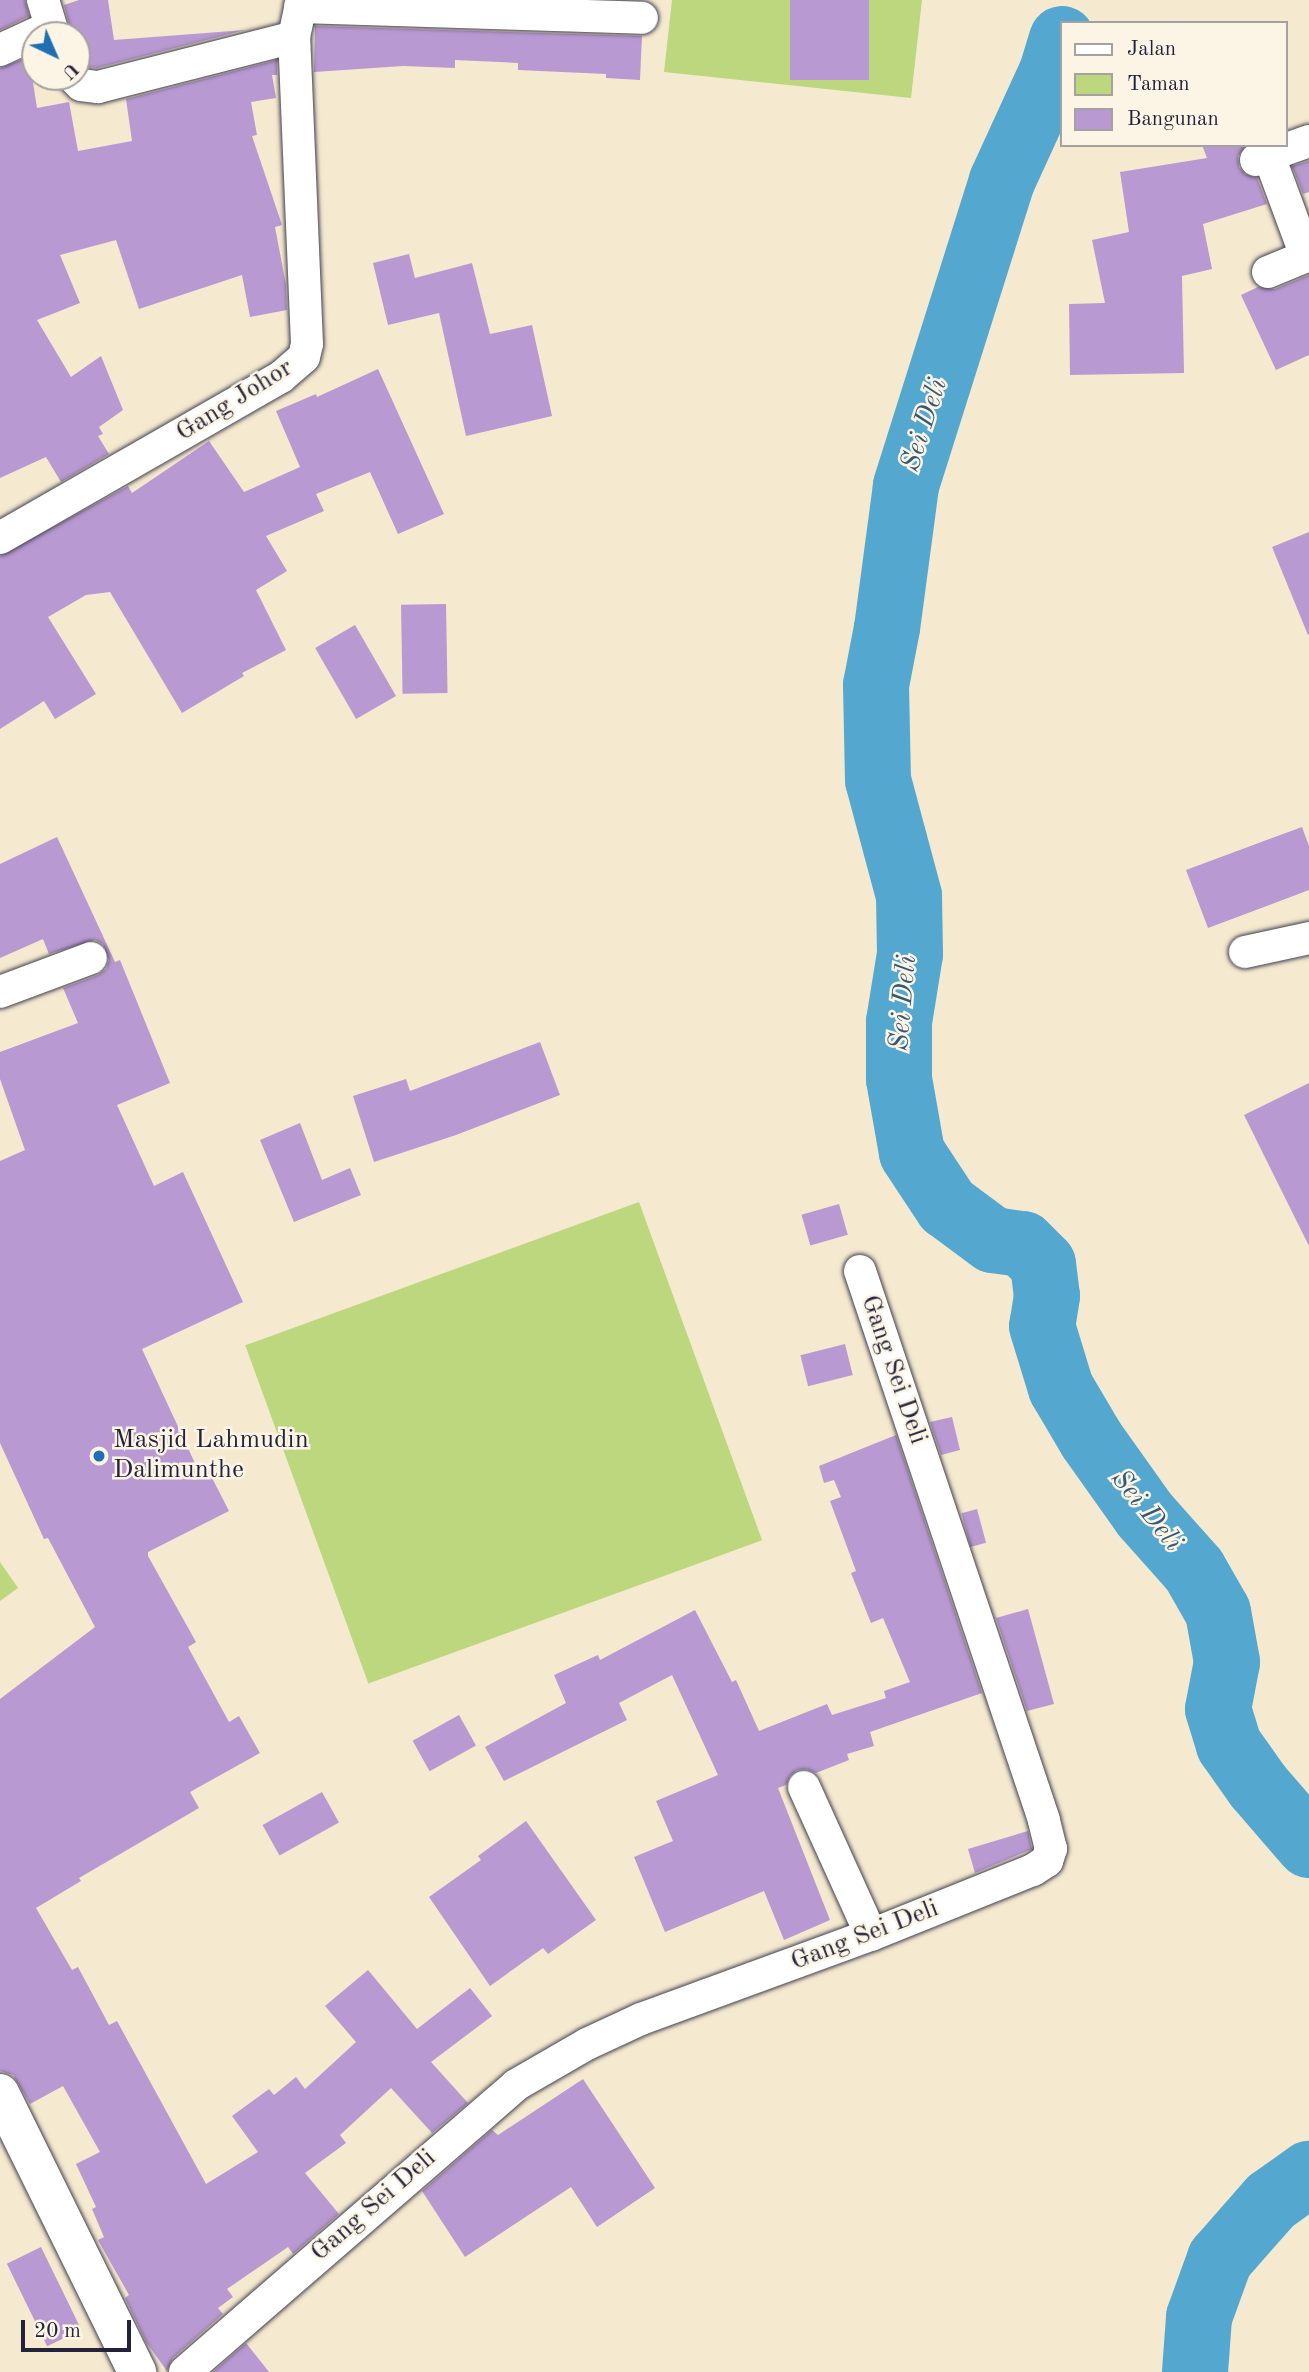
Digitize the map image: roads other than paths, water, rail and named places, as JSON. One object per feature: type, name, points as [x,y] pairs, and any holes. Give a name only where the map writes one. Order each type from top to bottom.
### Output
[{"type":"main road","points":[[0,2093],[137,2372]]},
{"type":"street","points":[[91,86],[98,87],[298,15],[642,18]]},
{"type":"street","name":"Gang Johor","points":[[0,538],[281,377],[304,357],[307,344],[298,15]]},
{"type":"street","points":[[0,50],[21,38]]},
{"type":"street","points":[[1268,272],[1308,256],[1262,158],[1309,141]]},
{"type":"street","points":[[1245,953],[1309,938]]},
{"type":"street","points":[[0,992],[91,958]]},
{"type":"street","name":"Gang Sei Deli","points":[[185,2372],[516,2085],[587,2044],[640,2019],[871,1935],[1042,1866],[1051,1849],[1044,1820],[860,1271]]},
{"type":"street","points":[[804,1787],[871,1935]]},
{"type":"waterway","name":"Sei Deli","points":[[1060,45],[1051,74],[1002,181],[906,486],[887,628],[876,685],[878,780],[909,896],[910,954],[899,1022],[899,1079],[912,1153],[947,1206],[993,1240],[1023,1244],[1043,1264],[1047,1296],[1042,1326],[1061,1388],[1091,1439],[1145,1515],[1194,1570],[1218,1612],[1227,1662],[1218,1709],[1229,1745],[1258,1786],[1309,1845]]},
{"type":"waterway","name":"Sei Deli","points":[[1195,2372],[1199,2317],[1220,2259],[1271,2201],[1309,2174]]},
{"type":"place","name":"Masjid Lahmudin Dalimunthe","points":[[99,1456]]}]
